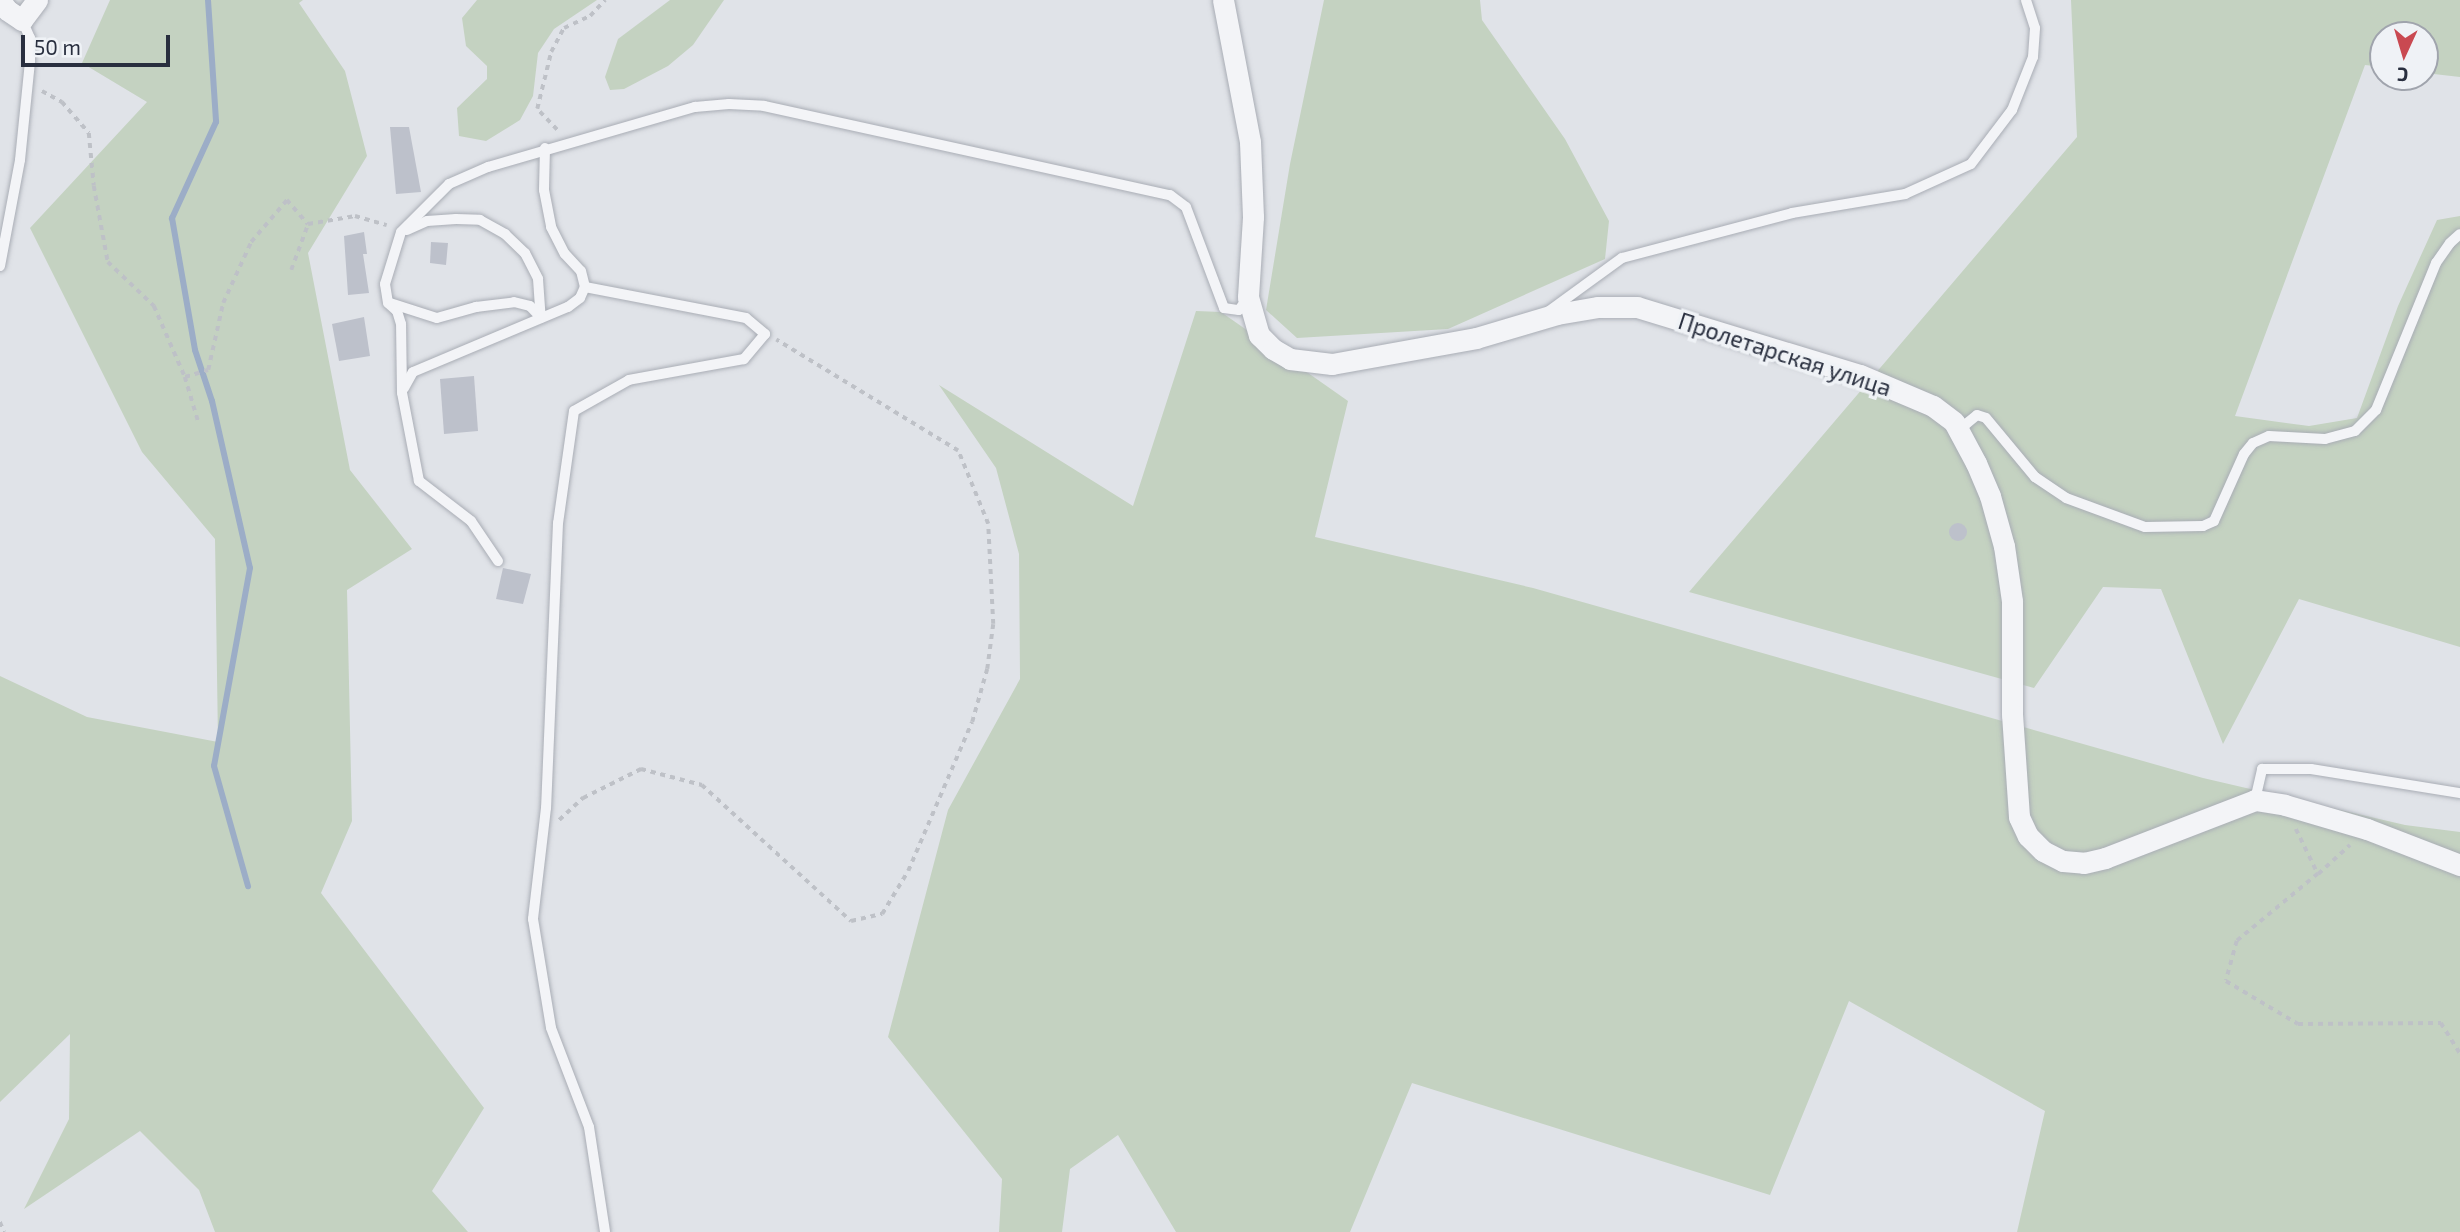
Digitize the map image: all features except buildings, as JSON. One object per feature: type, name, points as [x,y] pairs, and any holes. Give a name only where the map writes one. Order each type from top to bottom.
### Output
[{"type":"street","points":[[7,12],[37,0]]},
{"type":"street","name":"Пролетарская улица","points":[[1223,0],[1250,142],[1252,217],[1248,297],[1259,335],[1282,354],[1310,363],[1332,364],[1411,352],[1598,307],[1637,307],[1860,375],[1933,406],[1954,422]]},
{"type":"street","points":[[1954,422],[1990,496],[2004,546],[2012,601],[2012,714],[2019,817],[2028,836],[2043,851],[2063,861],[2084,863],[2105,858],[2255,800],[2285,805],[2367,828],[2460,865]]},
{"type":"lane","points":[[1535,321],[1622,258],[1792,212],[1905,194],[1971,164],[2012,110],[2033,57],[2035,28],[2026,0]]},
{"type":"lane","points":[[0,266],[20,160],[30,38],[7,12]]},
{"type":"lane","points":[[498,561],[471,521],[419,481],[402,393],[401,324],[397,311],[388,303],[385,284],[401,232],[449,184],[488,167],[545,148],[695,107],[729,104],[764,106],[1170,195],[1186,207],[1224,307],[1239,310],[1248,297]]},
{"type":"lane","points":[[402,393],[407,378],[413,372],[568,307],[580,298],[585,287],[581,271],[565,254],[551,226],[544,190],[545,148]]},
{"type":"lane","points":[[401,232],[427,222],[456,219],[480,220],[505,234],[526,253],[538,279],[541,318]]},
{"type":"lane","points":[[1954,422],[1966,424],[1977,415],[1986,418],[2035,477],[2077,503],[2145,527],[2203,526],[2214,521],[2244,454],[2253,443],[2269,436],[2325,439],[2355,431],[2376,410],[2436,263],[2460,234]]},
{"type":"lane","points":[[585,287],[746,318],[765,334],[744,359],[629,380],[574,411],[558,523],[542,836],[533,919],[551,1028],[589,1126],[605,1232]]},
{"type":"lane","points":[[388,303],[437,318],[475,307],[514,302],[530,306],[541,318]]},
{"type":"lane","points":[[2255,800],[2262,769],[2311,769],[2460,793]]},
{"type":"path","points":[[568,142],[537,110],[551,52],[564,28],[590,16],[605,0]]},
{"type":"path","points":[[27,83],[62,102],[89,133],[94,186],[108,262],[154,306],[185,377],[199,424]]},
{"type":"path","points":[[185,377],[208,370],[223,303],[251,243],[287,200],[308,224]]},
{"type":"path","points":[[308,224],[355,216],[379,221],[401,232]]},
{"type":"path","points":[[291,270],[308,224]]},
{"type":"path","points":[[542,836],[583,798],[641,769],[702,785],[851,921],[882,914],[908,870],[934,813],[972,722],[987,669],[993,624],[988,524],[958,451],[765,334]]},
{"type":"path","points":[[2285,805],[2318,874]]},
{"type":"path","points":[[2367,828],[2318,874],[2237,941],[2226,981],[2298,1024],[2441,1023],[2460,1053]]},
{"type":"path","points":[[0,1222],[4,1232]]},
{"type":"green space","points":[[110,0],[303,0],[299,3],[345,71],[367,156],[308,253],[350,470],[412,549],[347,590],[352,821],[321,893],[484,1108],[432,1191],[468,1232],[215,1232],[199,1190],[140,1131],[24,1209],[69,1119],[70,1034],[0,1102],[0,676],[87,717],[218,742],[215,539],[142,452],[30,228],[147,102],[82,63]]},
{"type":"green space","points":[[477,0],[597,0],[554,29],[538,53],[533,96],[520,120],[486,141],[459,136],[457,108],[487,79],[487,66],[466,46],[462,18]]},
{"type":"green space","points":[[670,0],[724,0],[693,45],[668,66],[624,89],[610,90],[605,77],[618,39]]},
{"type":"green space","points":[[1324,0],[1480,0],[1482,20],[1565,139],[1609,221],[1605,259],[1448,329],[1297,338],[1266,310],[1290,164]]},
{"type":"green space","points":[[2071,0],[2460,0],[2460,77],[2439,75],[2439,21],[2369,21],[2369,65],[2365,65],[2235,416],[2309,426],[2357,418],[2398,306],[2437,220],[2460,216],[2460,647],[2299,599],[2223,744],[2161,589],[2103,587],[2034,688],[1689,592],[2077,137]]},
{"type":"green space","points":[[1196,311],[1221,312],[1348,401],[1315,537],[1533,588],[2203,778],[2405,825],[2460,832],[2460,1232],[2017,1232],[2045,1111],[1849,1001],[1770,1195],[1412,1083],[1350,1232],[1176,1232],[1118,1135],[1070,1169],[1062,1232],[999,1232],[1002,1179],[888,1037],[948,810],[1020,679],[1019,554],[996,468],[939,385],[1133,506]]},
{"type":"waterway","points":[[208,0],[216,122],[172,218],[195,350],[212,401],[250,568],[214,766],[248,886]]}]
